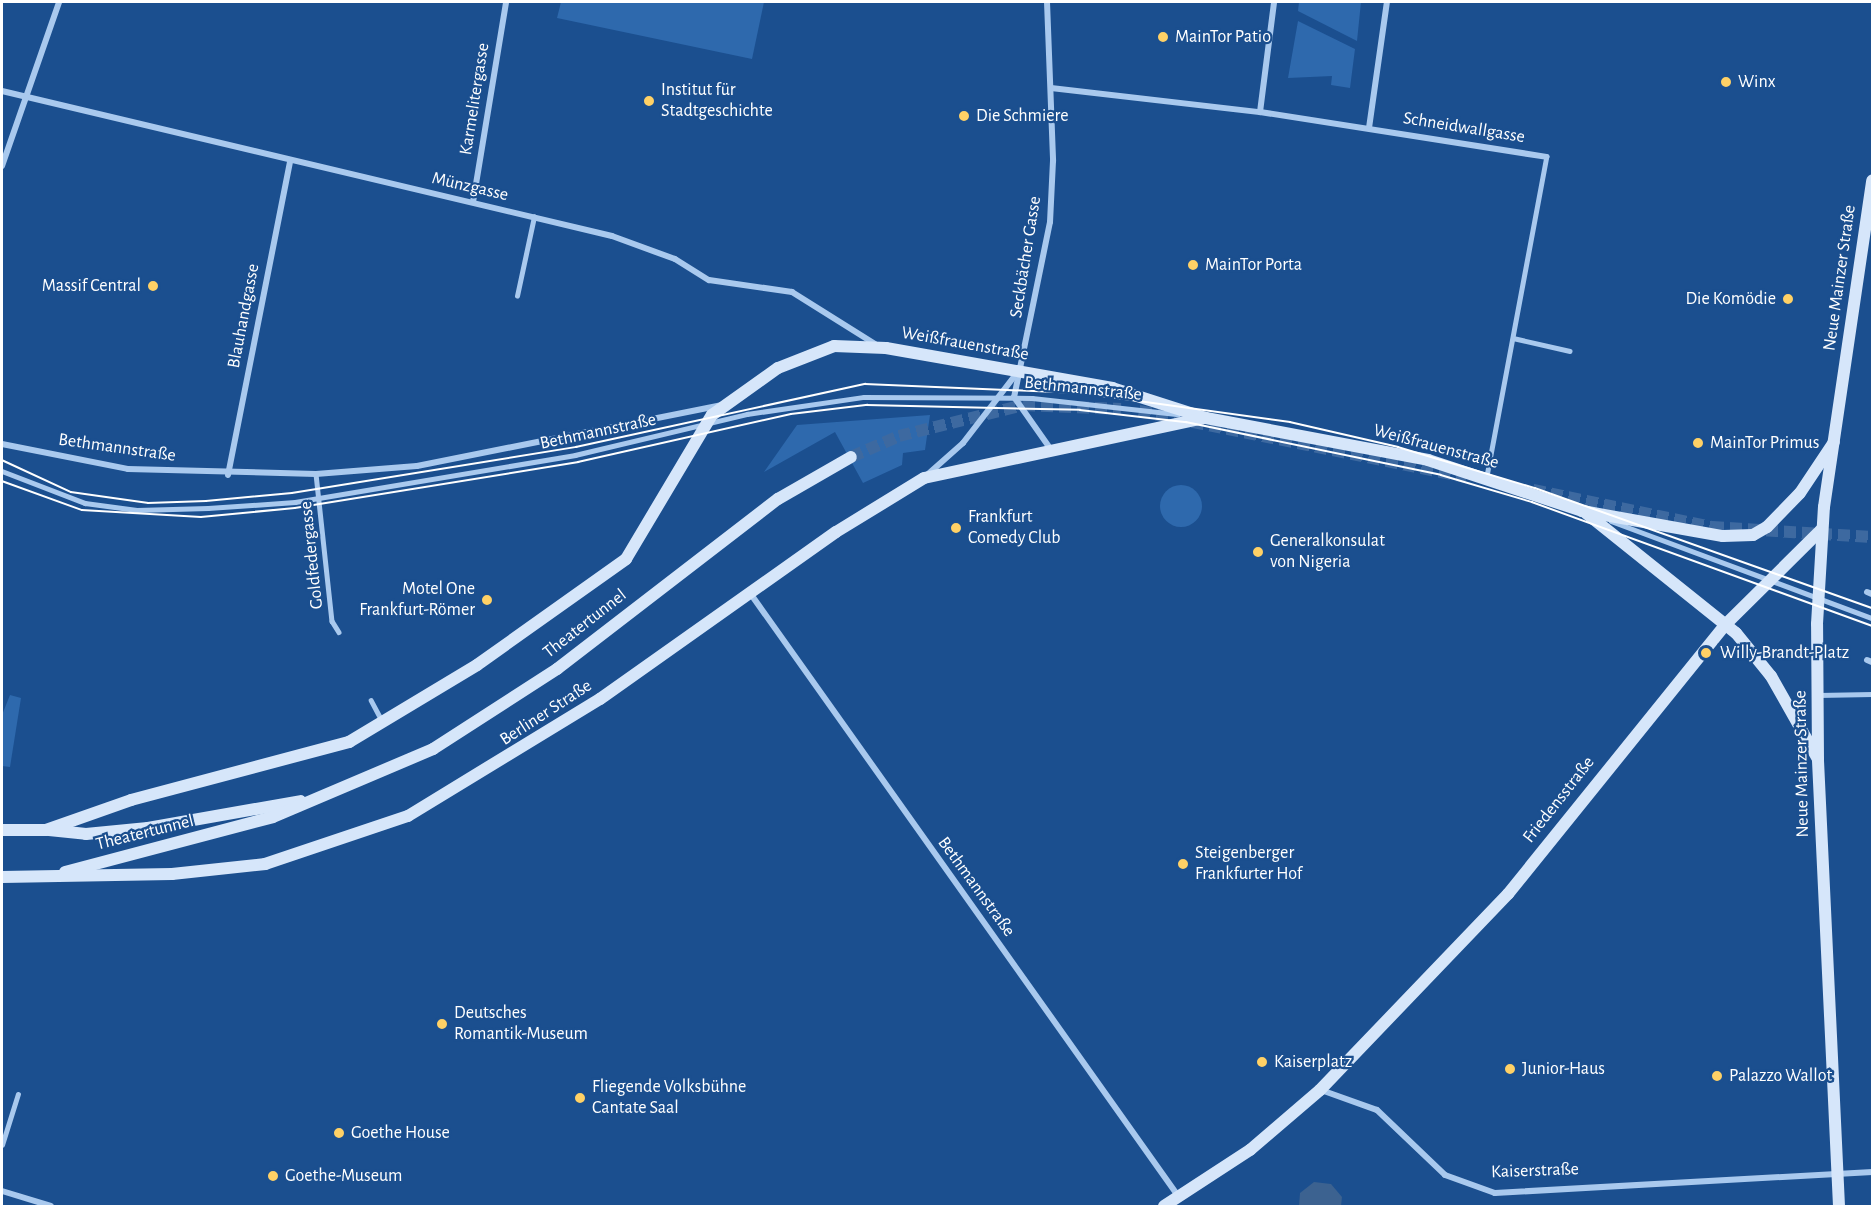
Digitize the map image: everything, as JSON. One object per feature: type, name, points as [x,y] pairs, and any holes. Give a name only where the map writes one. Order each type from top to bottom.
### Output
[{"type":"street","points":[[2,166],[28,99],[59,2]]},
{"type":"street","name":"Karmelitergasse","points":[[473,202],[506,2]]},
{"type":"street","name":"Seckbächer Gasse","points":[[1014,398],[1017,372],[1050,222],[1051,88],[1047,2]]},
{"type":"street","points":[[1260,112],[1274,2]]},
{"type":"street","points":[[1369,128],[1387,2]]},
{"type":"street","name":"Schneidwallgasse","points":[[1051,88],[1260,112],[1546,156]]},
{"type":"street","name":"Münzgasse","points":[[2,92],[290,162],[473,202],[648,248],[709,280],[792,292],[836,316],[859,337],[886,348]]},
{"type":"street","name":"Blauhandgasse","points":[[228,475],[290,162]]},
{"type":"street","name":"Neue Mainzer Straße","points":[[1839,1206],[1818,759],[1819,596],[1822,529],[1872,181]]},
{"type":"street","name":"Weißfrauenstraße","points":[[727,404],[807,354],[834,346],[886,348],[1112,388],[1206,418],[1331,439],[1486,479],[1582,511],[1723,536],[1753,535],[1785,510],[1834,442]]},
{"type":"street","name":"Berliner Straße","points":[[2,877],[172,874],[265,864],[408,816],[572,718],[750,593],[924,478],[963,443],[1017,372]]},
{"type":"street","points":[[1014,398],[1052,451]]},
{"type":"street","points":[[2,830],[46,830],[131,800],[349,742],[477,665],[626,559],[705,424],[727,404]]},
{"type":"street","name":"Bethmannstraße","points":[[2,444],[128,469],[228,475],[316,474],[417,466],[727,404]]},
{"type":"street","name":"Weißfrauenstraße","points":[[924,478],[1206,418]]},
{"type":"street","name":"Theatertunnel","points":[[40,878],[196,840],[326,796],[384,773],[478,722],[557,669],[778,499],[851,457]]},
{"type":"street","name":"Weißfrauenstraße","points":[[1582,511],[1725,625],[1771,676],[1818,759]]},
{"type":"street","name":"Friedensstraße","points":[[1320,1090],[1508,894],[1725,625],[1767,579],[1822,529]]},
{"type":"street","name":"Bethmannstraße","points":[[750,593],[1180,1198]]},
{"type":"street","name":"Theatertunnel","points":[[46,830],[86,834],[148,828],[326,796]]},
{"type":"street","points":[[1164,1206],[1180,1198],[1250,1150],[1320,1090]]},
{"type":"street","name":"Kaiserstraße","points":[[1320,1090],[1377,1110],[1445,1175],[1495,1192],[1872,1172]]},
{"type":"street","points":[[2,1191],[51,1206]]},
{"type":"lane","name":"Schneidwallgasse","points":[[1486,479],[1546,156]]},
{"type":"lane","points":[[517,296],[534,217]]},
{"type":"lane","points":[[1513,338],[1570,351]]},
{"type":"lane","name":"Bethmannstraße","points":[[2,471],[55,495],[137,510],[319,498],[582,453],[705,424],[864,397],[1014,398],[1206,418]]},
{"type":"lane","name":"Goldfedergasse","points":[[316,474],[332,621],[339,632]]},
{"type":"lane","points":[[1582,511],[1819,596],[1872,618]]},
{"type":"lane","points":[[1818,695],[1872,694]]},
{"type":"lane","points":[[371,700],[382,721]]},
{"type":"lane","points":[[2,1145],[18,1094]]},
{"type":"shaded area","points":[[561,2],[764,2],[752,59],[557,18]]},
{"type":"shaded area","points":[[1299,2],[1361,2],[1357,41],[1298,11]]},
{"type":"shaded area","points":[[1298,21],[1355,49],[1350,88],[1331,85],[1332,76],[1288,78]]},
{"type":"shaded area","points":[[930,415],[925,450],[903,453],[902,465],[863,483],[835,432],[764,472],[797,425]]},
{"type":"shaded area","points":[[1181,485],[1189,486],[1196,491],[1201,498],[1201,514],[1196,521],[1189,526],[1181,527],[1173,526],[1166,521],[1161,514],[1160,506],[1161,498],[1166,491],[1173,486]]},
{"type":"shaded area","points":[[10,695],[21,698],[10,767],[2,766],[2,715]]},
{"type":"shaded area","points":[[1314,1182],[1331,1184],[1342,1197],[1341,1206],[1299,1206],[1300,1193]]},
{"type":"tunnel","points":[[851,457],[899,436],[1023,405],[1121,409]]},
{"type":"tunnel","points":[[1139,411],[1466,477]]},
{"type":"tunnel","points":[[1533,490],[1712,527],[1872,537]]},
{"type":"tram line","points":[[2,460],[71,492],[148,503],[206,501],[292,493],[576,447],[865,384],[1081,393],[1290,422],[1398,447],[1535,488],[1872,608]]},
{"type":"tram line","points":[[2,481],[82,510],[201,517],[295,508],[578,462],[791,414],[867,405],[1080,410],[1186,422],[1441,475],[1532,502],[1872,626]]},
{"type":"place","name":"MainTor Patio","points":[[1163,37]]},
{"type":"place","name":"Winx","points":[[1726,82]]},
{"type":"place","name":"Institut für Stadtgeschichte","points":[[649,101]]},
{"type":"place","name":"Die Schmiere","points":[[964,116]]},
{"type":"place","name":"MainTor Porta","points":[[1193,265]]},
{"type":"place","name":"Massif Central","points":[[153,286]]},
{"type":"place","name":"Die Komödie","points":[[1788,299]]},
{"type":"place","name":"MainTor Primus","points":[[1698,443]]},
{"type":"place","name":"Frankfurt Comedy Club","points":[[956,528]]},
{"type":"place","name":"Generalkonsulat von Nigeria","points":[[1258,552]]},
{"type":"place","name":"Motel One Frankfurt-Römer","points":[[487,600]]},
{"type":"place","name":"Willy-Brandt-Platz","points":[[1706,653]]},
{"type":"place","name":"Steigenberger Frankfurter Hof","points":[[1183,864]]},
{"type":"place","name":"Deutsches Romantik-Museum","points":[[442,1024]]},
{"type":"place","name":"Kaiserplatz","points":[[1262,1062]]},
{"type":"place","name":"Junior-Haus","points":[[1510,1069]]},
{"type":"place","name":"Palazzo Wallot","points":[[1717,1076]]},
{"type":"place","name":"Fliegende Volksbühne Cantate Saal","points":[[580,1098]]},
{"type":"place","name":"Goethe House","points":[[339,1133]]},
{"type":"place","name":"Goethe-Museum","points":[[273,1176]]}]
